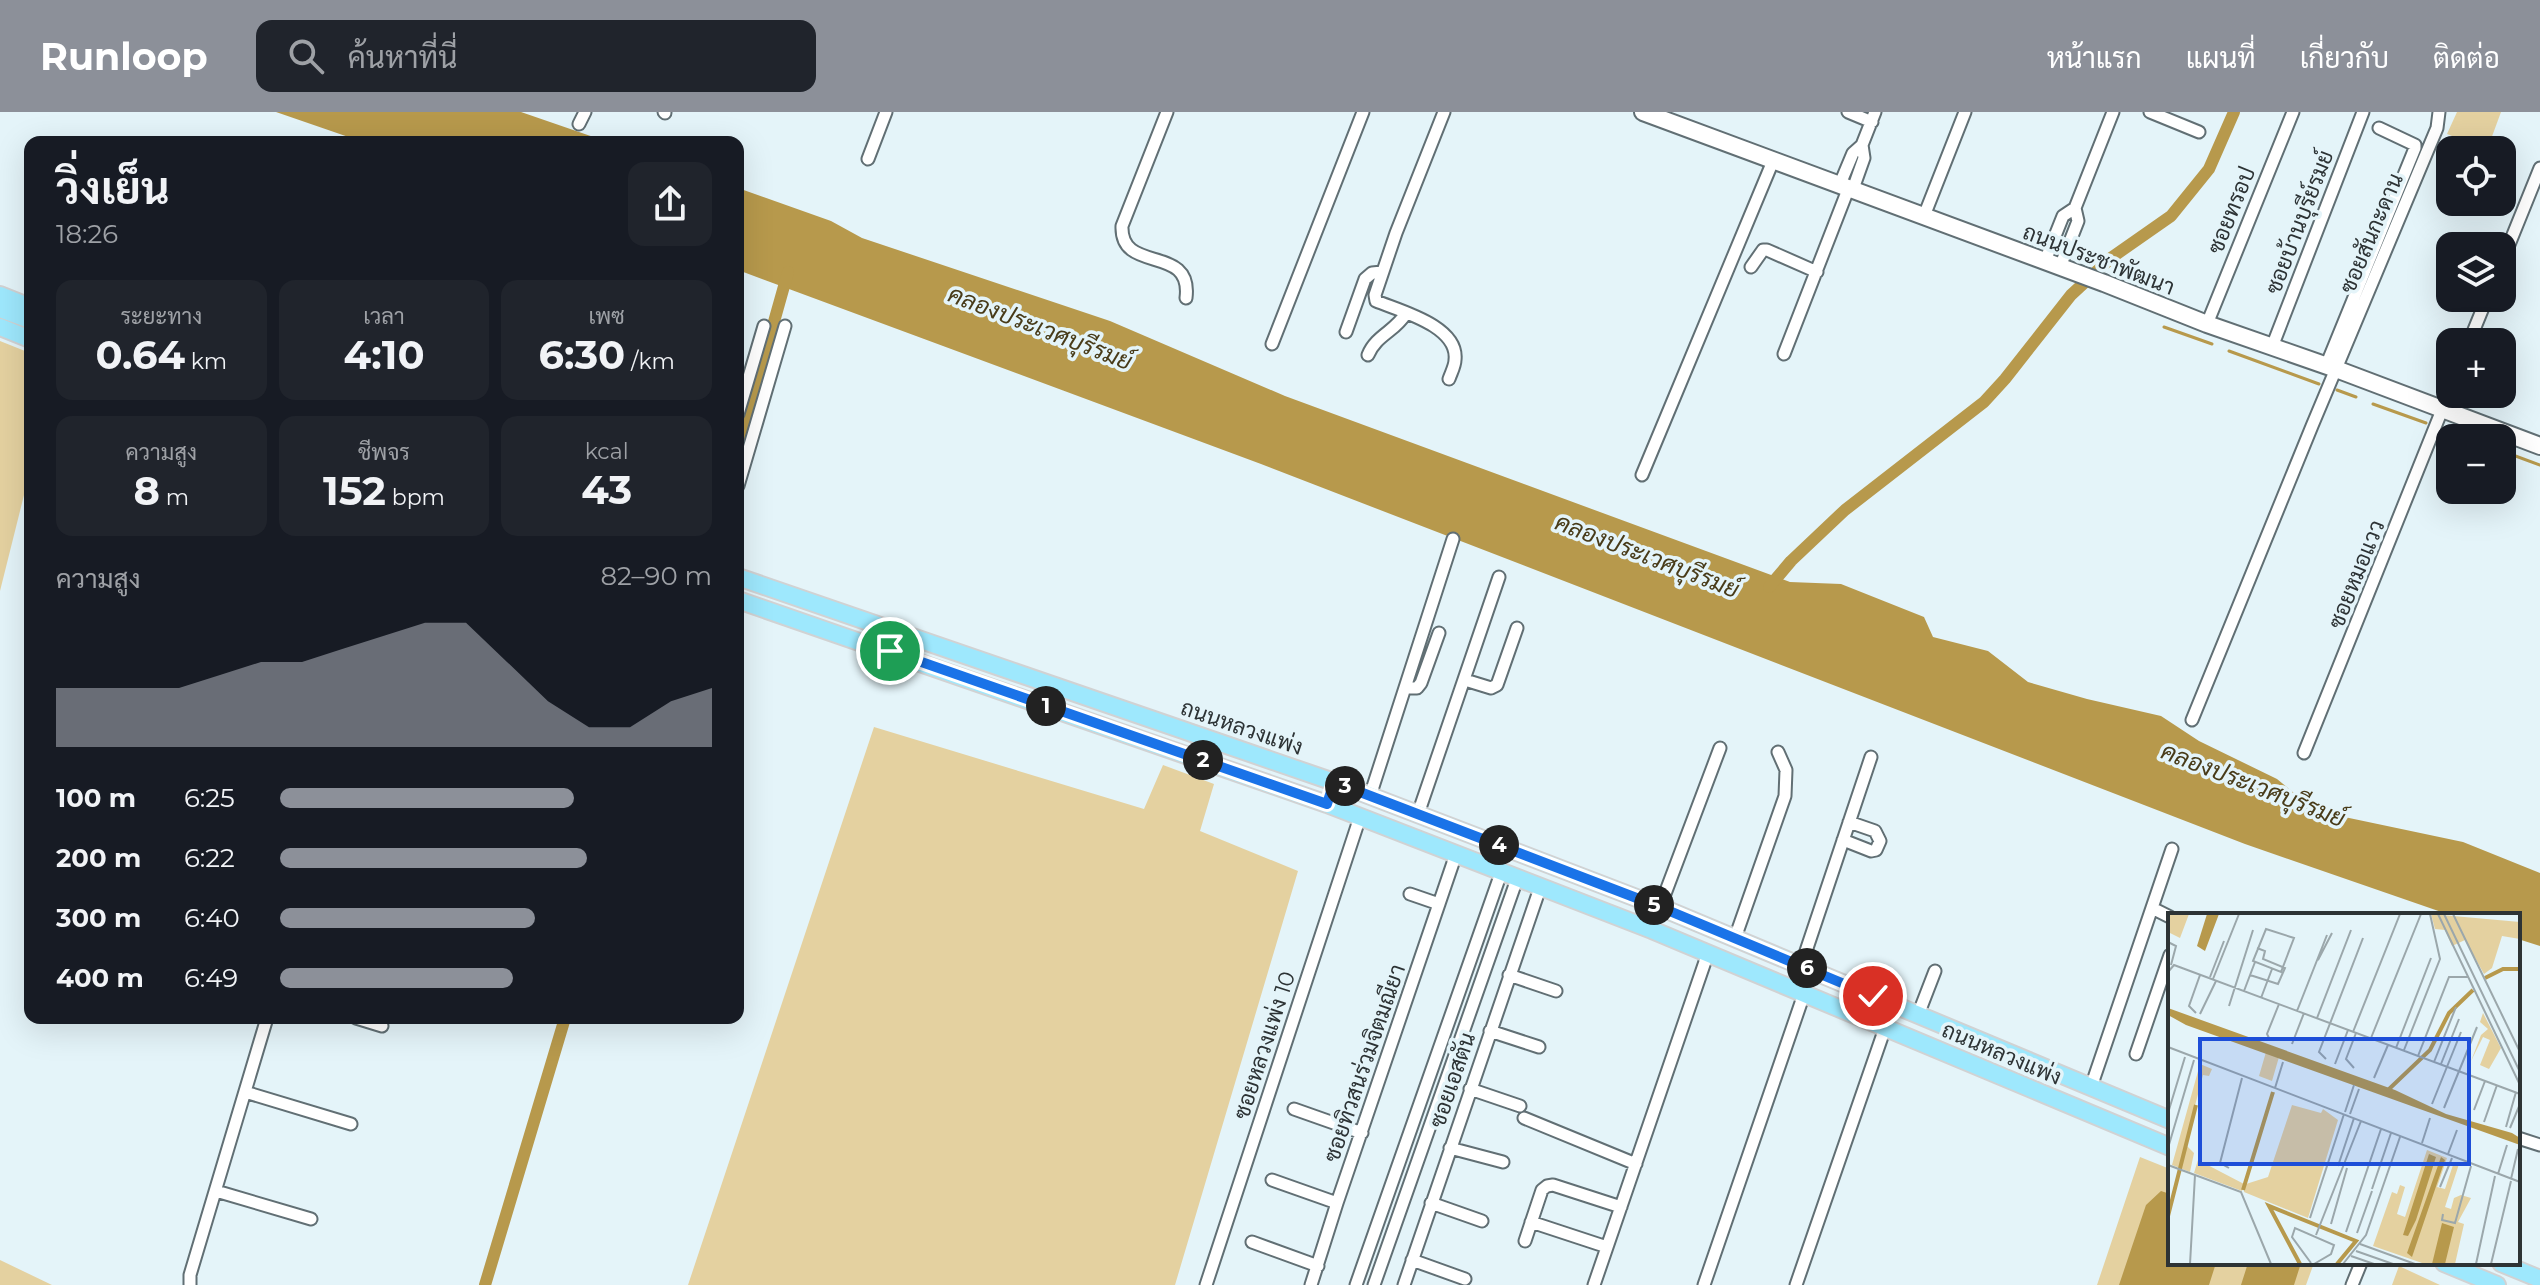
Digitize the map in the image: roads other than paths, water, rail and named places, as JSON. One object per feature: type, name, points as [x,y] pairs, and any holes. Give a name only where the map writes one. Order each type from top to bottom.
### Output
[{"type":"main road","points":[[0,295],[24,305]]},
{"type":"main road","points":[[0,309],[24,318]]},
{"type":"main road","points":[[0,327],[24,337]]},
{"type":"main road","name":"ถนนหลวงแพ่ง","points":[[744,579],[1334,782],[1660,907],[2168,1119]]},
{"type":"main road","name":"ถนนหลวงแพ่ง","points":[[744,602],[1327,804],[1652,930],[2168,1146]]},
{"type":"main road","points":[[1327,804],[1334,782]]},
{"type":"main road","points":[[1652,930],[1660,907]]},
{"type":"main road","points":[[2449,1265],[2497,1285]]},
{"type":"main road","points":[[2507,1265],[2540,1277]]},
{"type":"street","points":[[579,124],[585,112]]},
{"type":"street","points":[[868,159],[886,112]]},
{"type":"street","points":[[1167,112],[1122,226],[1121,238],[1125,246],[1184,274],[1188,284],[1186,298]]},
{"type":"street","points":[[1272,344],[1363,112]]},
{"type":"street","points":[[1444,112],[1375,295],[1376,301],[1430,323],[1450,340],[1455,348],[1455,360],[1449,379]]},
{"type":"street","name":"ถนนประชาพัฒนา","points":[[1643,112],[2207,324],[2436,406]]},
{"type":"street","points":[[1784,354],[1847,187],[1864,158],[1862,145],[1874,117],[1848,112]]},
{"type":"street","points":[[1924,216],[1965,112]]},
{"type":"street","points":[[2052,264],[2078,221],[2075,208],[2113,112]]},
{"type":"street","points":[[2150,112],[2199,132]]},
{"type":"street","name":"ซอยทรอป","points":[[2207,324],[2293,112]]},
{"type":"street","name":"ซอยบ้านบุรีย์รมย์","points":[[2272,347],[2363,112]]},
{"type":"street","name":"ซอยสันกะดาน","points":[[2331,368],[2437,128],[2439,112]]},
{"type":"street","points":[[2192,720],[2415,148],[2415,145],[2379,128]]},
{"type":"street","points":[[1642,475],[1773,161]]},
{"type":"street","points":[[2514,232],[2540,168]]},
{"type":"street","points":[[1751,267],[1763,250],[1767,250],[1817,272]]},
{"type":"street","points":[[1346,332],[1365,279],[1372,273],[1382,272]]},
{"type":"street","points":[[1368,355],[1372,344],[1396,328],[1406,313]]},
{"type":"street","points":[[744,394],[764,326]]},
{"type":"street","points":[[744,466],[785,326]]},
{"type":"street","name":"ถนนประชาพัฒนา","points":[[2443,408],[2540,446]]},
{"type":"street","name":"ซอยหมอแวว","points":[[2304,753],[2443,408]]},
{"type":"street","points":[[1370,796],[1453,539]]},
{"type":"street","points":[[1418,814],[1499,577]]},
{"type":"street","points":[[1465,680],[1494,688],[1517,628]]},
{"type":"street","points":[[1405,688],[1411,690],[1421,683],[1439,633]]},
{"type":"street","points":[[1660,907],[1720,748]]},
{"type":"street","points":[[1735,938],[1785,796],[1786,770],[1778,752]]},
{"type":"street","points":[[1801,966],[1871,757]]},
{"type":"street","name":"ซอยหลวงแพ่ง 10","points":[[1206,1285],[1360,817]]},
{"type":"street","points":[[1843,840],[1871,851],[1876,850],[1880,841],[1875,831],[1849,822]]},
{"type":"street","points":[[2091,1087],[2172,849]]},
{"type":"street","name":"ซอยทิวสนร่วมจิตมณียา","points":[[1311,1285],[1456,854]]},
{"type":"street","points":[[1356,1285],[1474,951],[1509,876]]},
{"type":"street","points":[[1374,1285],[1489,956],[1509,876]]},
{"type":"street","name":"ซอยเอสตัน","points":[[1404,1285],[1540,888]]},
{"type":"street","points":[[1410,894],[1439,904]]},
{"type":"street","points":[[2152,908],[2168,916]]},
{"type":"street","points":[[1474,951],[1489,956]]},
{"type":"street","points":[[1594,1285],[1708,953]]},
{"type":"street","points":[[2136,1054],[2168,961]]},
{"type":"street","points":[[1918,1015],[1935,971]]},
{"type":"street","points":[[1509,975],[1556,991]]},
{"type":"street","points":[[1704,1285],[1804,994]]},
{"type":"street","points":[[190,1285],[190,1275],[265,1024]]},
{"type":"street","points":[[376,1024],[382,1026]]},
{"type":"street","points":[[1796,1285],[1885,1028]]},
{"type":"street","points":[[1490,1031],[1539,1047]]},
{"type":"street","points":[[1470,1089],[1520,1106]]},
{"type":"street","points":[[245,1092],[351,1124]]},
{"type":"street","points":[[1294,1109],[1362,1133]]},
{"type":"street","points":[[1524,1118],[1636,1164]]},
{"type":"street","points":[[2520,1139],[2540,1145]]},
{"type":"street","points":[[1450,1148],[1503,1162]]},
{"type":"street","points":[[1272,1180],[1337,1203]]},
{"type":"street","points":[[1525,1241],[1542,1190],[1547,1186],[1553,1185],[1621,1207]]},
{"type":"street","points":[[216,1191],[311,1219]]},
{"type":"street","points":[[1431,1203],[1482,1221]]},
{"type":"street","points":[[1531,1222],[1607,1247]]},
{"type":"street","points":[[1252,1242],[1318,1266]]},
{"type":"street","points":[[1412,1260],[1465,1279]]},
{"type":"street","points":[[2352,1285],[2360,1265]]},
{"type":"water","points":[[276,112],[521,112],[591,136],[346,136]]},
{"type":"water","name":"คลองประเวศบุรีรมย์","points":[[744,190],[831,221],[862,238],[1110,321],[1285,396],[1790,582],[1841,584],[1924,617],[1933,637],[1988,651],[2028,682],[2161,716],[2199,741],[2277,779],[2316,811],[2463,842],[2540,873],[2540,946],[2520,940],[2520,913],[2444,913],[2245,844],[1261,464],[744,272]]},
{"type":"water","points":[[2161,1191],[2168,1193],[2168,1265],[2215,1265],[2209,1285],[2119,1285],[2146,1205]]},
{"type":"water","points":[[2247,1265],[2300,1265],[2294,1285],[2241,1285]]},
{"type":"waterway","points":[[1769,587],[1791,561],[1845,510],[1984,402],[2071,295],[2111,258],[2171,216],[2209,169],[2234,112]]},
{"type":"waterway","points":[[744,429],[788,272]]},
{"type":"waterway","points":[[2164,327],[2212,344]]},
{"type":"waterway","points":[[2229,351],[2319,384]]},
{"type":"waterway","points":[[2337,390],[2356,397]]},
{"type":"waterway","points":[[2373,404],[2426,423]]},
{"type":"waterway","points":[[2516,456],[2540,465]]},
{"type":"waterway","points":[[485,1285],[563,1024]]}]
